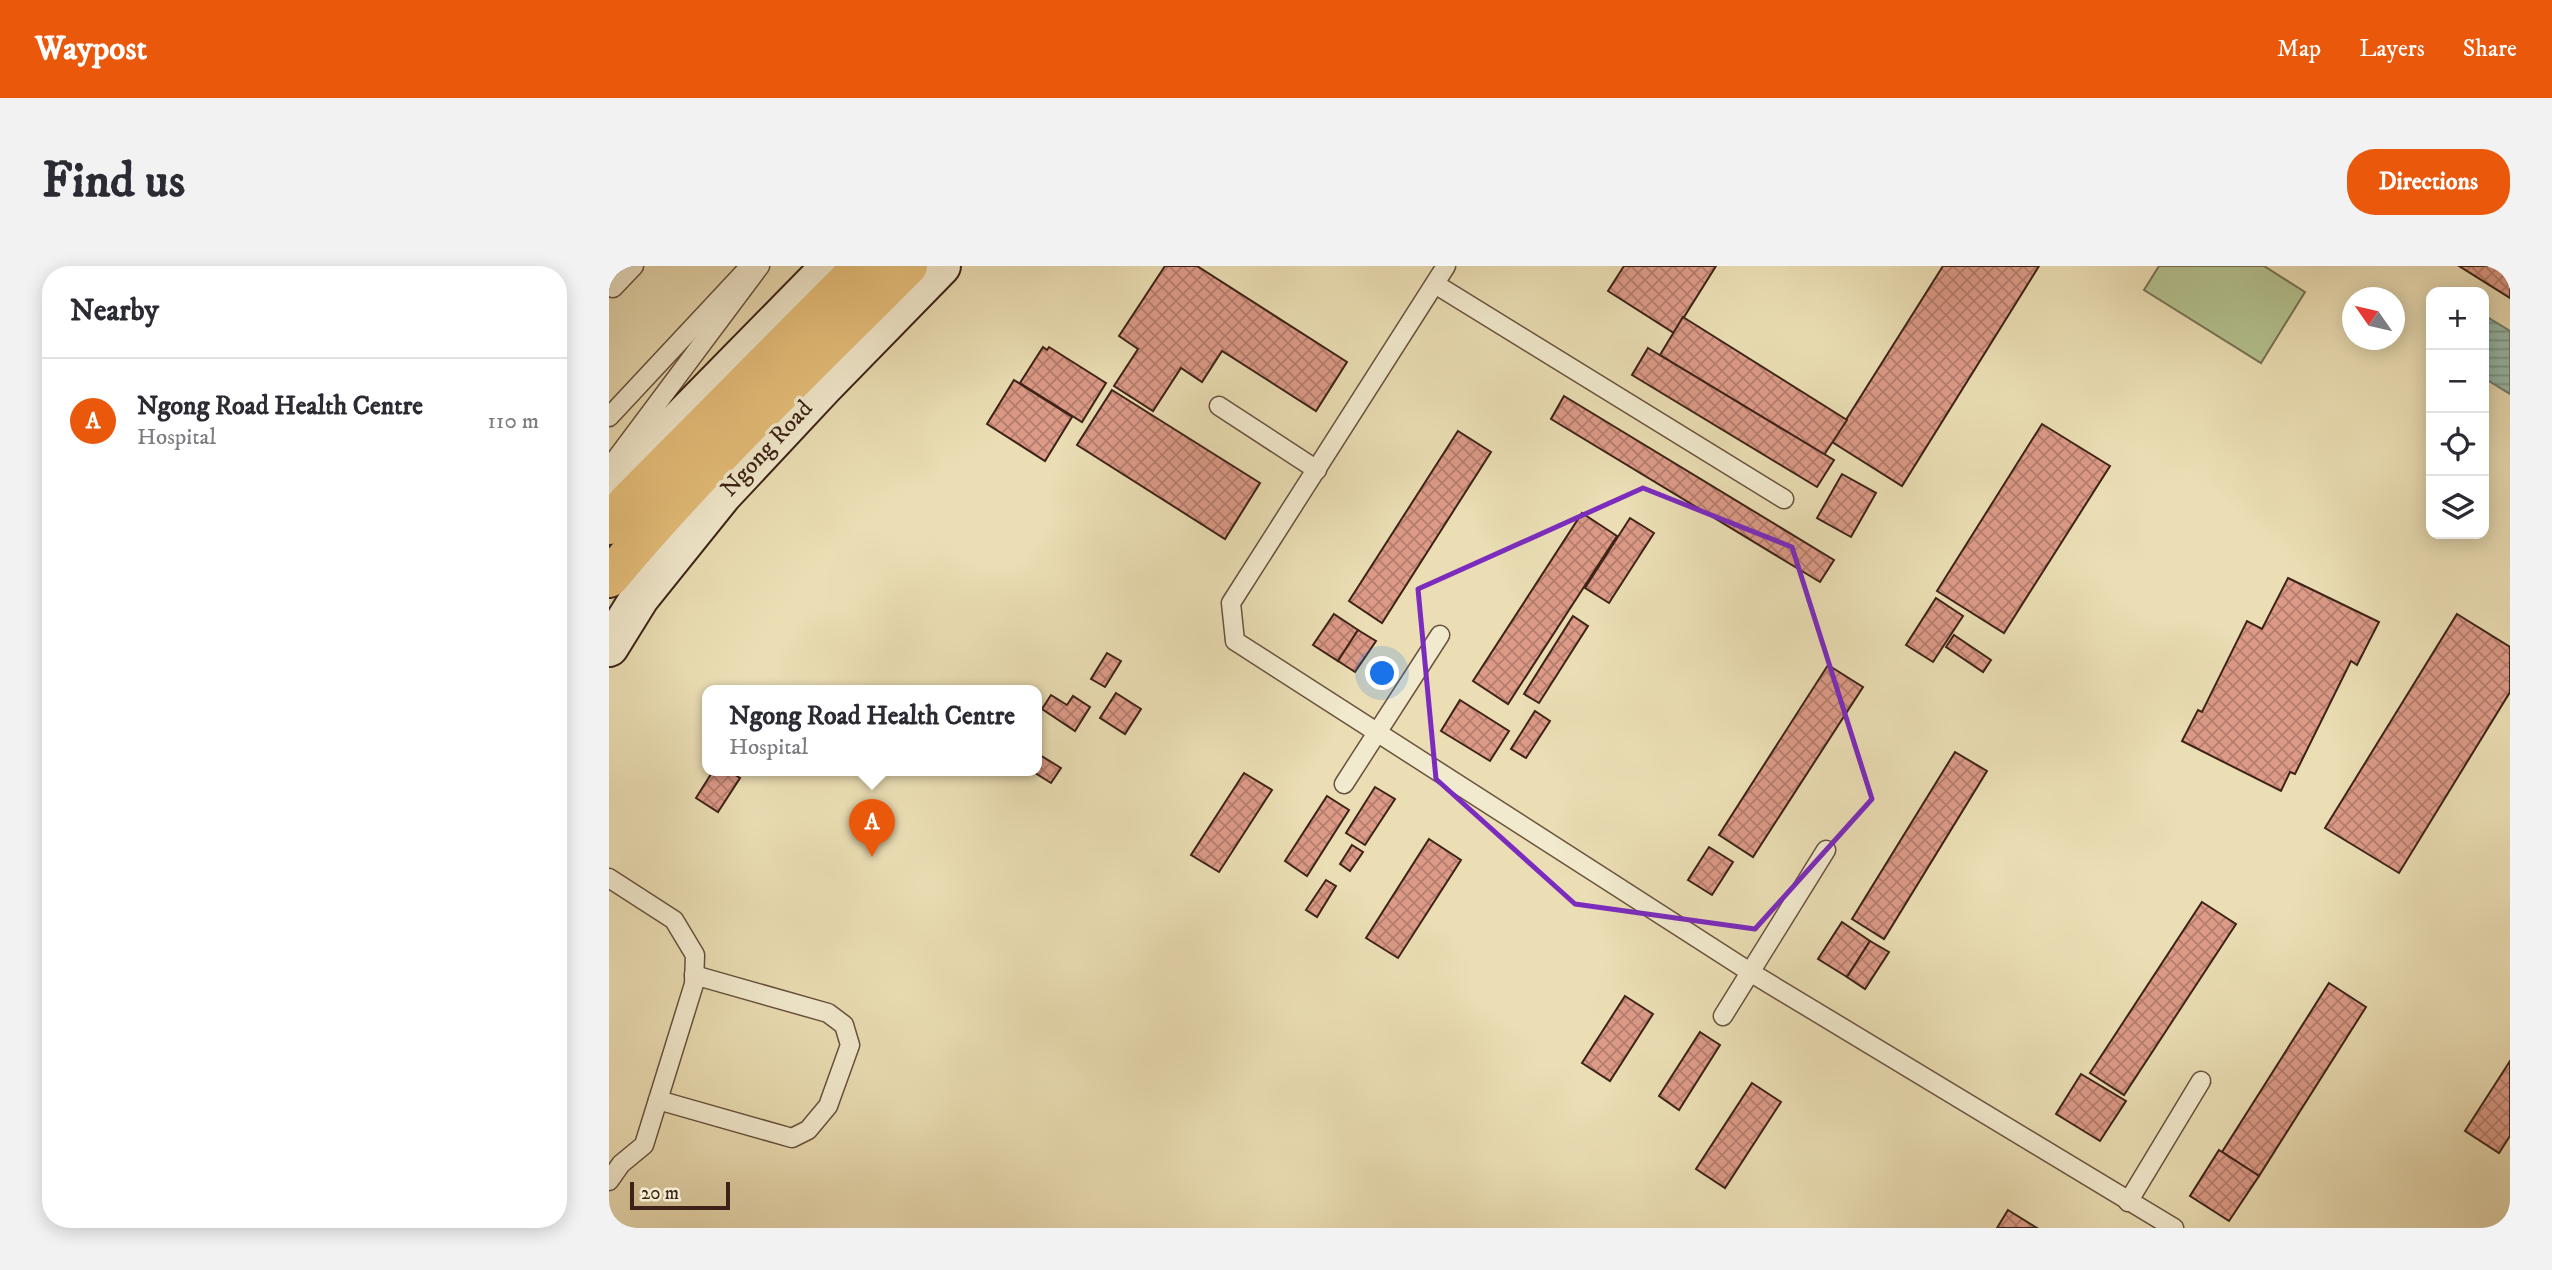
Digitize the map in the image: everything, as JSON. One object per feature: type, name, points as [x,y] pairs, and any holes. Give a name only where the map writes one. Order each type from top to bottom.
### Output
[{"type":"main road","points":[[609,492],[831,266]]},
{"type":"main road","points":[[609,525],[627,503],[862,266]]},
{"type":"main road","name":"Ngong Road","points":[[609,578],[656,522],[719,456],[908,266]]},
{"type":"main road","name":"Ngong Road","points":[[609,647],[640,597],[722,495],[941,266]]},
{"type":"lane","points":[[613,288],[635,266]]},
{"type":"lane","points":[[609,417],[750,266]]},
{"type":"lane","points":[[609,468],[760,266]]},
{"type":"lane","points":[[1446,266],[1231,603],[1235,641],[1750,972],[2174,1228]]},
{"type":"lane","points":[[1434,284],[1784,499]]},
{"type":"lane","points":[[1219,406],[1317,470]]},
{"type":"lane","points":[[1344,784],[1440,635]]},
{"type":"lane","points":[[1723,1016],[1826,850]]},
{"type":"lane","points":[[609,878],[674,920],[695,955],[694,984],[644,1145],[621,1164],[609,1181]]},
{"type":"lane","points":[[658,1100],[792,1138],[808,1130],[828,1106],[850,1045],[844,1025],[828,1013],[694,975]]},
{"type":"lane","points":[[2129,1202],[2201,1081]]},
{"type":"highlighted area","points":[[1643,488],[1792,547],[1872,799],[1755,929],[1575,904],[1436,779],[1418,589]]},
{"type":"green space","points":[[2159,266],[2264,266],[2305,292],[2261,363],[2144,290]]},
{"type":"shaded area","points":[[2489,318],[2510,331],[2510,394],[2489,381]]},
{"type":"building","points":[[1165,266],[1197,266],[1347,362],[1316,411],[1222,351],[1202,382],[1181,368],[1153,411],[1114,386],[1138,349],[1119,336]]},
{"type":"building","points":[[1624,266],[1716,266],[1674,333],[1608,291]]},
{"type":"building","points":[[1943,266],[2039,266],[1902,486],[1832,442]]},
{"type":"building","points":[[2459,266],[2510,266],[2510,298]]},
{"type":"building","points":[[1683,317],[1847,420],[1824,455],[1660,355]]},
{"type":"building","points":[[1043,347],[1047,350],[1049,347],[1106,383],[1082,422],[1020,383]]},
{"type":"building","points":[[1648,348],[1834,460],[1817,487],[1632,375]]},
{"type":"building","points":[[1014,380],[1072,417],[1045,461],[987,424]]},
{"type":"building","points":[[1112,390],[1260,483],[1225,539],[1077,445]]},
{"type":"building","points":[[1564,396],[1834,560],[1820,582],[1551,419]]},
{"type":"building","points":[[2042,424],[2110,466],[2004,633],[1937,591]]},
{"type":"building","points":[[1458,431],[1491,452],[1382,623],[1349,601]]},
{"type":"building","points":[[1842,474],[1876,493],[1851,537],[1817,518]]},
{"type":"building","points":[[1582,513],[1617,536],[1508,704],[1473,681]]},
{"type":"building","points":[[1630,518],[1654,533],[1609,603],[1585,588]]},
{"type":"building","points":[[2288,578],[2379,622],[2357,665],[2351,661],[2295,774],[2290,772],[2281,791],[2182,741],[2198,710],[2202,712],[2247,621],[2262,629]]},
{"type":"building","points":[[1936,598],[1963,616],[1933,662],[1906,645]]},
{"type":"building","points":[[1334,614],[1358,630],[1338,661],[1313,645]]},
{"type":"building","points":[[2457,614],[2510,647],[2510,692],[2399,873],[2325,828]]},
{"type":"building","points":[[1573,616],[1588,626],[1539,703],[1524,694]]},
{"type":"building","points":[[1358,630],[1376,641],[1355,672],[1338,661]]},
{"type":"building","points":[[1954,635],[1991,660],[1983,672],[1946,647]]},
{"type":"building","points":[[1107,653],[1121,661],[1105,687],[1091,679]]},
{"type":"building","points":[[1828,665],[1863,687],[1753,857],[1719,835]]},
{"type":"building","points":[[1116,693],[1141,709],[1125,734],[1100,718]]},
{"type":"building","points":[[1051,695],[1067,705],[1073,696],[1090,707],[1075,731],[1042,709]]},
{"type":"building","points":[[1460,700],[1509,731],[1490,761],[1441,731]]},
{"type":"building","points":[[1535,711],[1550,721],[1526,758],[1511,749]]},
{"type":"building","points":[[1955,752],[1987,771],[1884,939],[1852,919]]},
{"type":"building","points":[[1042,756],[1061,768],[1051,783],[1040,776]]},
{"type":"building","points":[[1244,773],[1272,790],[1219,872],[1191,855]]},
{"type":"building","points":[[710,776],[740,778],[718,812],[696,798]]},
{"type":"building","points":[[1375,787],[1395,799],[1365,845],[1346,833]]},
{"type":"building","points":[[1327,796],[1349,810],[1307,876],[1285,861]]},
{"type":"building","points":[[1429,839],[1461,860],[1398,958],[1366,938]]},
{"type":"building","points":[[1352,845],[1363,852],[1350,871],[1340,864]]},
{"type":"building","points":[[1709,847],[1733,862],[1712,895],[1688,880]]},
{"type":"building","points":[[1326,880],[1336,886],[1317,917],[1306,910]]},
{"type":"building","points":[[2202,902],[2236,924],[2124,1095],[2090,1073]]},
{"type":"building","points":[[1842,922],[1870,941],[1847,977],[1818,959]]},
{"type":"building","points":[[1870,941],[1889,952],[1865,989],[1847,977]]},
{"type":"building","points":[[2329,983],[2366,1007],[2259,1176],[2222,1152]]},
{"type":"building","points":[[1625,996],[1653,1014],[1610,1081],[1582,1063]]},
{"type":"building","points":[[1700,1032],[1720,1045],[1679,1110],[1659,1096]]},
{"type":"building","points":[[2510,1061],[2510,1136],[2499,1153],[2465,1131]]},
{"type":"building","points":[[2081,1074],[2126,1101],[2100,1141],[2056,1114]]},
{"type":"building","points":[[1752,1083],[1781,1102],[1725,1188],[1696,1169]]},
{"type":"building","points":[[2219,1150],[2259,1176],[2229,1221],[2190,1196]]},
{"type":"building","points":[[2008,1210],[2037,1228],[1997,1228]]},
{"type":"place","name":"Ngong Road Health Centre","points":[[872,857]]}]
